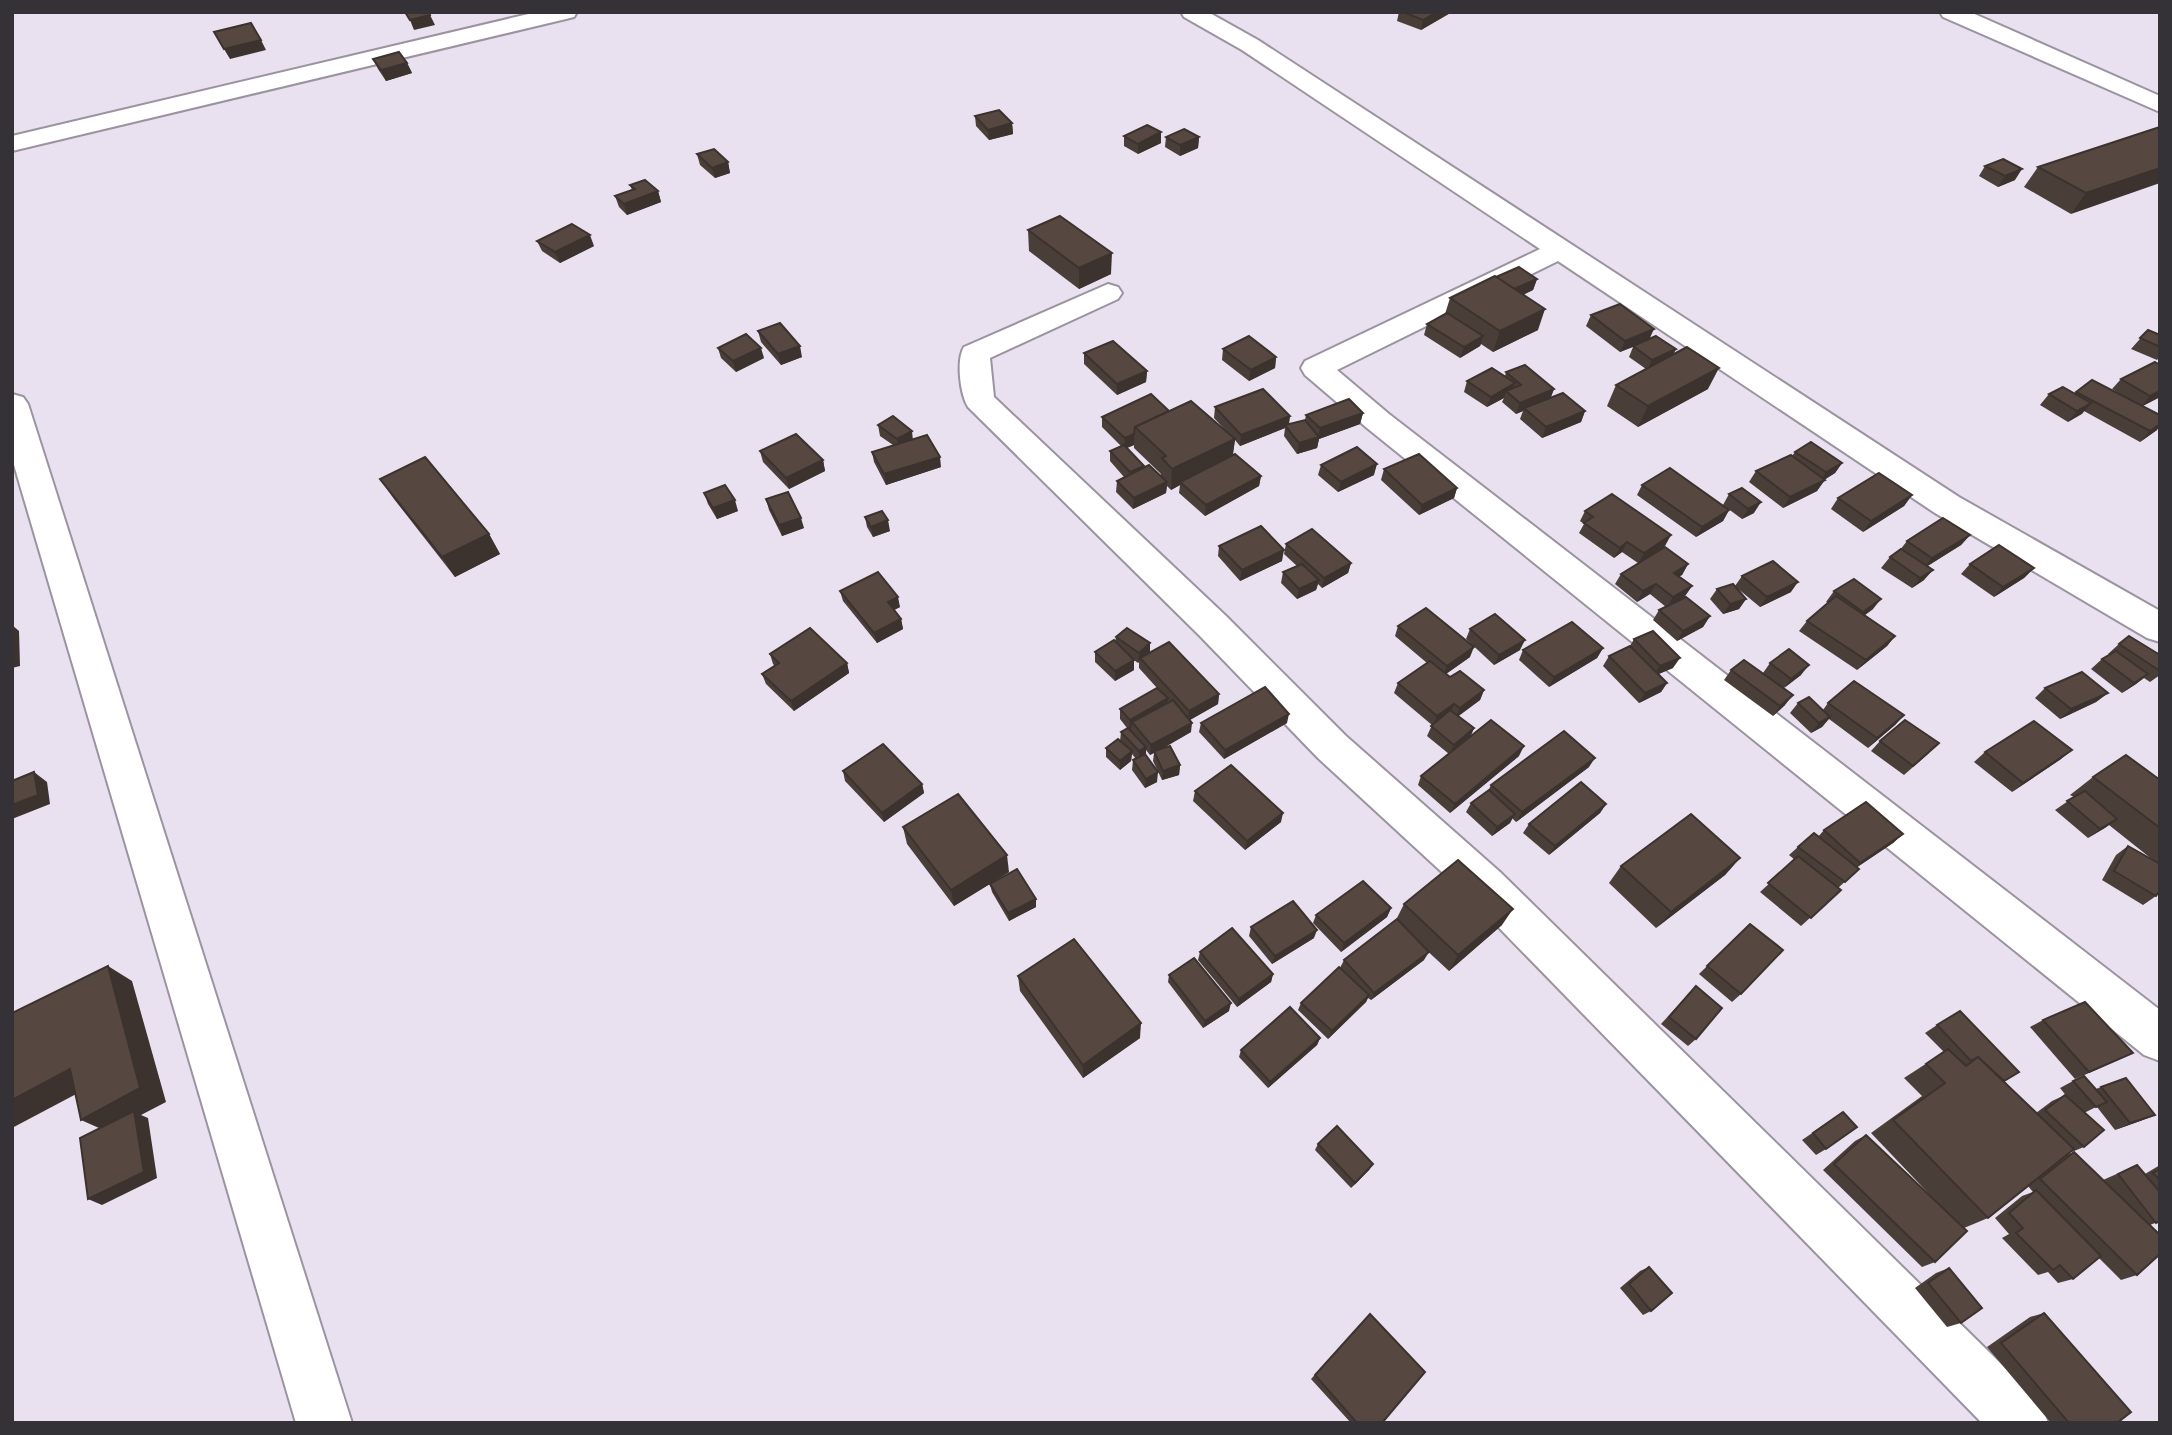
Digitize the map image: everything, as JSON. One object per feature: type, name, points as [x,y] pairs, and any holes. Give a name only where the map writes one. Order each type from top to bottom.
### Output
[{"type":"street","points":[[12,144],[566,12]]},
{"type":"street","points":[[1192,12],[1250,45],[1947,505],[2160,628]]},
{"type":"street","points":[[1951,12],[2160,105]]},
{"type":"street","points":[[1562,249],[1316,368],[1399,438],[2160,1039]]},
{"type":"street","points":[[1108,293],[975,354],[979,400],[1213,626],[1332,747],[1485,885],[2021,1423]]},
{"type":"street","points":[[12,404],[324,1423]]},
{"type":"building","points":[[405,12],[429,12],[430,15],[410,20]]},
{"type":"building","points":[[1403,12],[1437,12],[1423,20]]},
{"type":"building","points":[[251,23],[261,40],[224,49],[214,32]]},
{"type":"building","points":[[399,52],[407,63],[381,70],[373,59]]},
{"type":"building","points":[[999,110],[1012,123],[988,130],[975,116]]},
{"type":"building","points":[[1147,125],[1161,132],[1138,144],[1124,136]]},
{"type":"building","points":[[2160,127],[2160,168],[2086,193],[2038,167]]},
{"type":"building","points":[[1184,129],[1199,137],[1180,145],[1166,137]]},
{"type":"building","points":[[714,149],[728,162],[712,168],[697,154]]},
{"type":"building","points":[[2003,159],[2022,169],[2005,176],[1985,166]]},
{"type":"building","points":[[645,180],[658,191],[624,204],[615,196],[635,189],[630,185]]},
{"type":"building","points":[[1060,216],[1112,253],[1079,268],[1028,230]]},
{"type":"building","points":[[572,224],[590,235],[555,252],[537,241]]},
{"type":"building","points":[[1519,267],[1537,279],[1514,289],[1496,277]]},
{"type":"building","points":[[1495,276],[1545,309],[1500,331],[1450,298]]},
{"type":"building","points":[[1620,304],[1654,329],[1625,341],[1591,315]]},
{"type":"building","points":[[1447,313],[1483,336],[1464,347],[1427,324]]},
{"type":"building","points":[[780,323],[800,346],[778,354],[758,331]]},
{"type":"building","points":[[2148,330],[2160,335],[2160,347],[2140,338]]},
{"type":"building","points":[[746,334],[761,348],[733,361],[718,348]]},
{"type":"building","points":[[1249,336],[1276,357],[1251,370],[1223,349]]},
{"type":"building","points":[[1656,336],[1676,349],[1652,360],[1633,346]]},
{"type":"building","points":[[1113,341],[1147,371],[1117,384],[1084,353]]},
{"type":"building","points":[[1687,347],[1719,368],[1648,406],[1616,385]]},
{"type":"building","points":[[2155,362],[2160,365],[2160,391],[2150,396],[2121,379]]},
{"type":"building","points":[[1525,365],[1554,389],[1520,403],[1506,391],[1521,385],[1506,372]]},
{"type":"building","points":[[1492,368],[1515,383],[1491,397],[1467,381]]},
{"type":"building","points":[[2092,380],[2160,415],[2160,424],[2150,431],[2076,392]]},
{"type":"building","points":[[2063,387],[2091,403],[2077,411],[2049,394]]},
{"type":"building","points":[[1263,389],[1290,416],[1241,435],[1215,407]]},
{"type":"building","points":[[1563,393],[1585,411],[1546,427],[1524,408]]},
{"type":"building","points":[[1151,394],[1169,411],[1135,427],[1134,434],[1125,438],[1102,417]]},
{"type":"building","points":[[1349,399],[1363,413],[1320,428],[1306,415]]},
{"type":"building","points":[[1191,401],[1235,439],[1172,469],[1162,458],[1166,456],[1135,427]]},
{"type":"building","points":[[893,416],[912,431],[897,439],[878,425]]},
{"type":"building","points":[[1305,420],[1319,437],[1299,443],[1285,425]]},
{"type":"building","points":[[796,434],[823,460],[786,478],[760,451]]},
{"type":"building","points":[[927,435],[940,457],[884,474],[872,452]]},
{"type":"building","points":[[1811,442],[1842,463],[1826,472],[1795,452]]},
{"type":"building","points":[[1124,445],[1144,466],[1130,472],[1110,451]]},
{"type":"building","points":[[1357,447],[1377,464],[1341,482],[1321,465]]},
{"type":"building","points":[[1235,454],[1261,476],[1206,505],[1180,482]]},
{"type":"building","points":[[1419,454],[1457,488],[1422,505],[1384,469]]},
{"type":"building","points":[[1791,455],[1825,480],[1790,497],[1756,471]]},
{"type":"building","points":[[425,457],[489,534],[442,557],[380,479]]},
{"type":"building","points":[[1149,465],[1167,482],[1134,498],[1117,481]]},
{"type":"building","points":[[1670,468],[1729,510],[1702,527],[1642,485]]},
{"type":"building","points":[[1879,473],[1912,495],[1871,521],[1838,498]]},
{"type":"building","points":[[725,485],[735,500],[713,508],[704,493]]},
{"type":"building","points":[[1742,488],[1761,502],[1748,509],[1729,494]]},
{"type":"building","points":[[788,492],[801,518],[779,525],[766,499]]},
{"type":"building","points":[[1612,494],[1671,535],[1644,553],[1627,542],[1620,548],[1584,523],[1593,517],[1585,511]]},
{"type":"building","points":[[882,511],[888,520],[871,527],[865,517]]},
{"type":"building","points":[[1943,518],[1970,535],[1932,558],[1907,541]]},
{"type":"building","points":[[1261,526],[1284,550],[1242,570],[1219,546]]},
{"type":"building","points":[[1312,529],[1351,563],[1324,578],[1286,544]]},
{"type":"building","points":[[1999,545],[2034,568],[2003,587],[1970,564]]},
{"type":"building","points":[[1665,547],[1688,564],[1674,573],[1692,586],[1673,597],[1656,584],[1643,591],[1621,574]]},
{"type":"building","points":[[1901,549],[1933,570],[1920,578],[1890,557]]},
{"type":"building","points":[[1773,561],[1798,582],[1767,597],[1742,576]]},
{"type":"building","points":[[1302,564],[1319,580],[1299,589],[1283,572]]},
{"type":"building","points":[[878,572],[898,597],[888,602],[901,619],[874,633],[840,591]]},
{"type":"building","points":[[1854,579],[1881,599],[1863,612],[1834,591]]},
{"type":"building","points":[[1733,584],[1746,599],[1730,604],[1717,589]]},
{"type":"building","points":[[1836,596],[1895,636],[1866,660],[1807,621]]},
{"type":"building","points":[[1686,597],[1710,616],[1683,631],[1659,610]]},
{"type":"building","points":[[1426,608],[1474,647],[1447,666],[1398,626]]},
{"type":"building","points":[[1495,614],[1525,640],[1499,655],[1470,629]]},
{"type":"building","points":[[1572,622],[1603,648],[1554,677],[1523,650]]},
{"type":"building","points":[[810,628],[847,663],[791,701],[762,674],[779,663],[770,654]]},
{"type":"building","points":[[1127,628],[1150,643],[1139,653],[1116,637]]},
{"type":"building","points":[[1653,631],[1680,658],[1660,666],[1634,639]]},
{"type":"building","points":[[2129,636],[2160,655],[2160,671],[2119,644]]},
{"type":"building","points":[[1114,640],[1134,660],[1115,671],[1095,652]]},
{"type":"building","points":[[1169,642],[1219,694],[1189,711],[1140,658]]},
{"type":"building","points":[[1630,646],[1667,683],[1645,693],[1609,656]]},
{"type":"building","points":[[1789,649],[1809,665],[1791,679],[1770,663]]},
{"type":"building","points":[[2116,651],[2148,674],[2134,683],[2102,659]]},
{"type":"building","points":[[1744,660],[1793,695],[1780,706],[1731,670]]},
{"type":"building","points":[[1430,661],[1450,677],[1460,671],[1484,690],[1460,708],[1454,704],[1437,716],[1398,683]]},
{"type":"building","points":[[2082,672],[2108,693],[2071,709],[2045,688]]},
{"type":"building","points":[[1854,681],[1904,715],[1877,738],[1828,703]]},
{"type":"building","points":[[1265,687],[1289,714],[1225,750],[1201,723]]},
{"type":"building","points":[[1157,688],[1168,698],[1130,720],[1120,709]]},
{"type":"building","points":[[1809,697],[1830,717],[1819,723],[1798,703]]},
{"type":"building","points":[[1173,700],[1192,723],[1151,745],[1132,722]]},
{"type":"building","points":[[1450,710],[1474,728],[1454,745],[1431,726]]},
{"type":"building","points":[[1491,720],[1524,746],[1455,804],[1421,776]]},
{"type":"building","points":[[1905,720],[1939,743],[1913,766],[1880,741]]},
{"type":"building","points":[[2034,721],[2072,750],[2023,783],[1985,752]]},
{"type":"building","points":[[1128,728],[1146,747],[1139,751],[1121,732]]},
{"type":"building","points":[[1564,731],[1595,758],[1522,812],[1491,785]]},
{"type":"building","points":[[1118,739],[1132,751],[1120,761],[1106,748]]},
{"type":"building","points":[[883,744],[922,784],[882,813],[843,771]]},
{"type":"building","points":[[1170,746],[1180,765],[1163,771],[1154,751]]},
{"type":"building","points":[[1145,754],[1158,772],[1146,779],[1133,760]]},
{"type":"building","points":[[2126,755],[2160,780],[2160,828],[2093,777]]},
{"type":"building","points":[[1231,765],[1283,813],[1247,841],[1195,791]]},
{"type":"building","points":[[34,772],[38,795],[12,805],[12,781]]},
{"type":"building","points":[[1581,782],[1606,804],[1555,846],[1529,824]]},
{"type":"building","points":[[1489,790],[1515,814],[1497,827],[1471,803]]},
{"type":"building","points":[[2085,791],[2117,819],[2100,829],[2067,801]]},
{"type":"building","points":[[958,794],[1007,855],[951,890],[903,827]]},
{"type":"building","points":[[1866,802],[1903,834],[1860,863],[1824,830]]},
{"type":"building","points":[[1691,814],[1740,858],[1671,912],[1621,866]]},
{"type":"building","points":[[1814,833],[1859,869],[1845,882],[1798,847]]},
{"type":"building","points":[[2128,846],[2160,864],[2160,890],[2156,896],[2114,871]]},
{"type":"building","points":[[1798,856],[1841,890],[1811,918],[1768,883]]},
{"type":"building","points":[[1458,860],[1513,909],[1458,955],[1404,904]]},
{"type":"building","points":[[1017,869],[1036,899],[1008,913],[990,884]]},
{"type":"building","points":[[1363,881],[1391,908],[1344,943],[1316,915]]},
{"type":"building","points":[[1293,901],[1317,930],[1275,956],[1251,927]]},
{"type":"building","points":[[1397,919],[1429,952],[1374,993],[1344,960]]},
{"type":"building","points":[[1750,924],[1783,950],[1741,994],[1707,966]]},
{"type":"building","points":[[1232,928],[1273,974],[1239,999],[1200,952]]},
{"type":"building","points":[[1074,939],[1141,1023],[1083,1065],[1018,976]]},
{"type":"building","points":[[1194,958],[1231,1003],[1205,1021],[1169,975]]},
{"type":"building","points":[[108,966],[140,1088],[81,1120],[70,1069],[12,1100],[12,1013]]},
{"type":"building","points":[[1339,967],[1369,995],[1332,1031],[1301,1003]]},
{"type":"building","points":[[1696,986],[1722,1008],[1696,1039],[1669,1017]]},
{"type":"building","points":[[2085,1002],[2133,1053],[2089,1072],[2043,1020]]},
{"type":"building","points":[[1290,1007],[1320,1038],[1270,1082],[1241,1050]]},
{"type":"building","points":[[1960,1011],[2019,1072],[2004,1081],[1978,1057],[1971,1061],[1937,1025]]},
{"type":"building","points":[[1948,1049],[1966,1066],[1978,1057],[2074,1149],[1988,1218],[1893,1120],[1945,1083],[1926,1064]]},
{"type":"building","points":[[2084,1076],[2107,1102],[2096,1107],[2073,1081]]},
{"type":"building","points":[[2126,1078],[2155,1115],[2130,1123],[2101,1087]]},
{"type":"building","points":[[2065,1095],[2104,1130],[2084,1147],[2045,1110]]},
{"type":"building","points":[[134,1111],[144,1172],[88,1199],[80,1138]]},
{"type":"building","points":[[1843,1112],[1857,1127],[1826,1149],[1813,1133]]},
{"type":"building","points":[[1337,1126],[1373,1164],[1355,1183],[1318,1144]]},
{"type":"building","points":[[1866,1135],[1967,1231],[1935,1262],[1834,1164]]},
{"type":"building","points":[[2074,1152],[2160,1235],[2160,1254],[2137,1275],[2040,1179]]},
{"type":"building","points":[[2137,1165],[2160,1192],[2160,1221],[2156,1223],[2118,1174]]},
{"type":"building","points":[[2160,1169],[2160,1180],[2153,1173]]},
{"type":"building","points":[[2036,1190],[2101,1256],[2073,1279],[2060,1265],[2053,1270],[2016,1233],[2023,1228],[2009,1213]]},
{"type":"building","points":[[1649,1267],[1672,1293],[1651,1311],[1629,1284]]},
{"type":"building","points":[[1949,1268],[1982,1308],[1961,1323],[1928,1283]]},
{"type":"building","points":[[2044,1313],[2131,1412],[2117,1423],[2069,1423],[2001,1343]]},
{"type":"building","points":[[1370,1314],[1425,1372],[1382,1423],[1357,1423],[1315,1375]]}]
